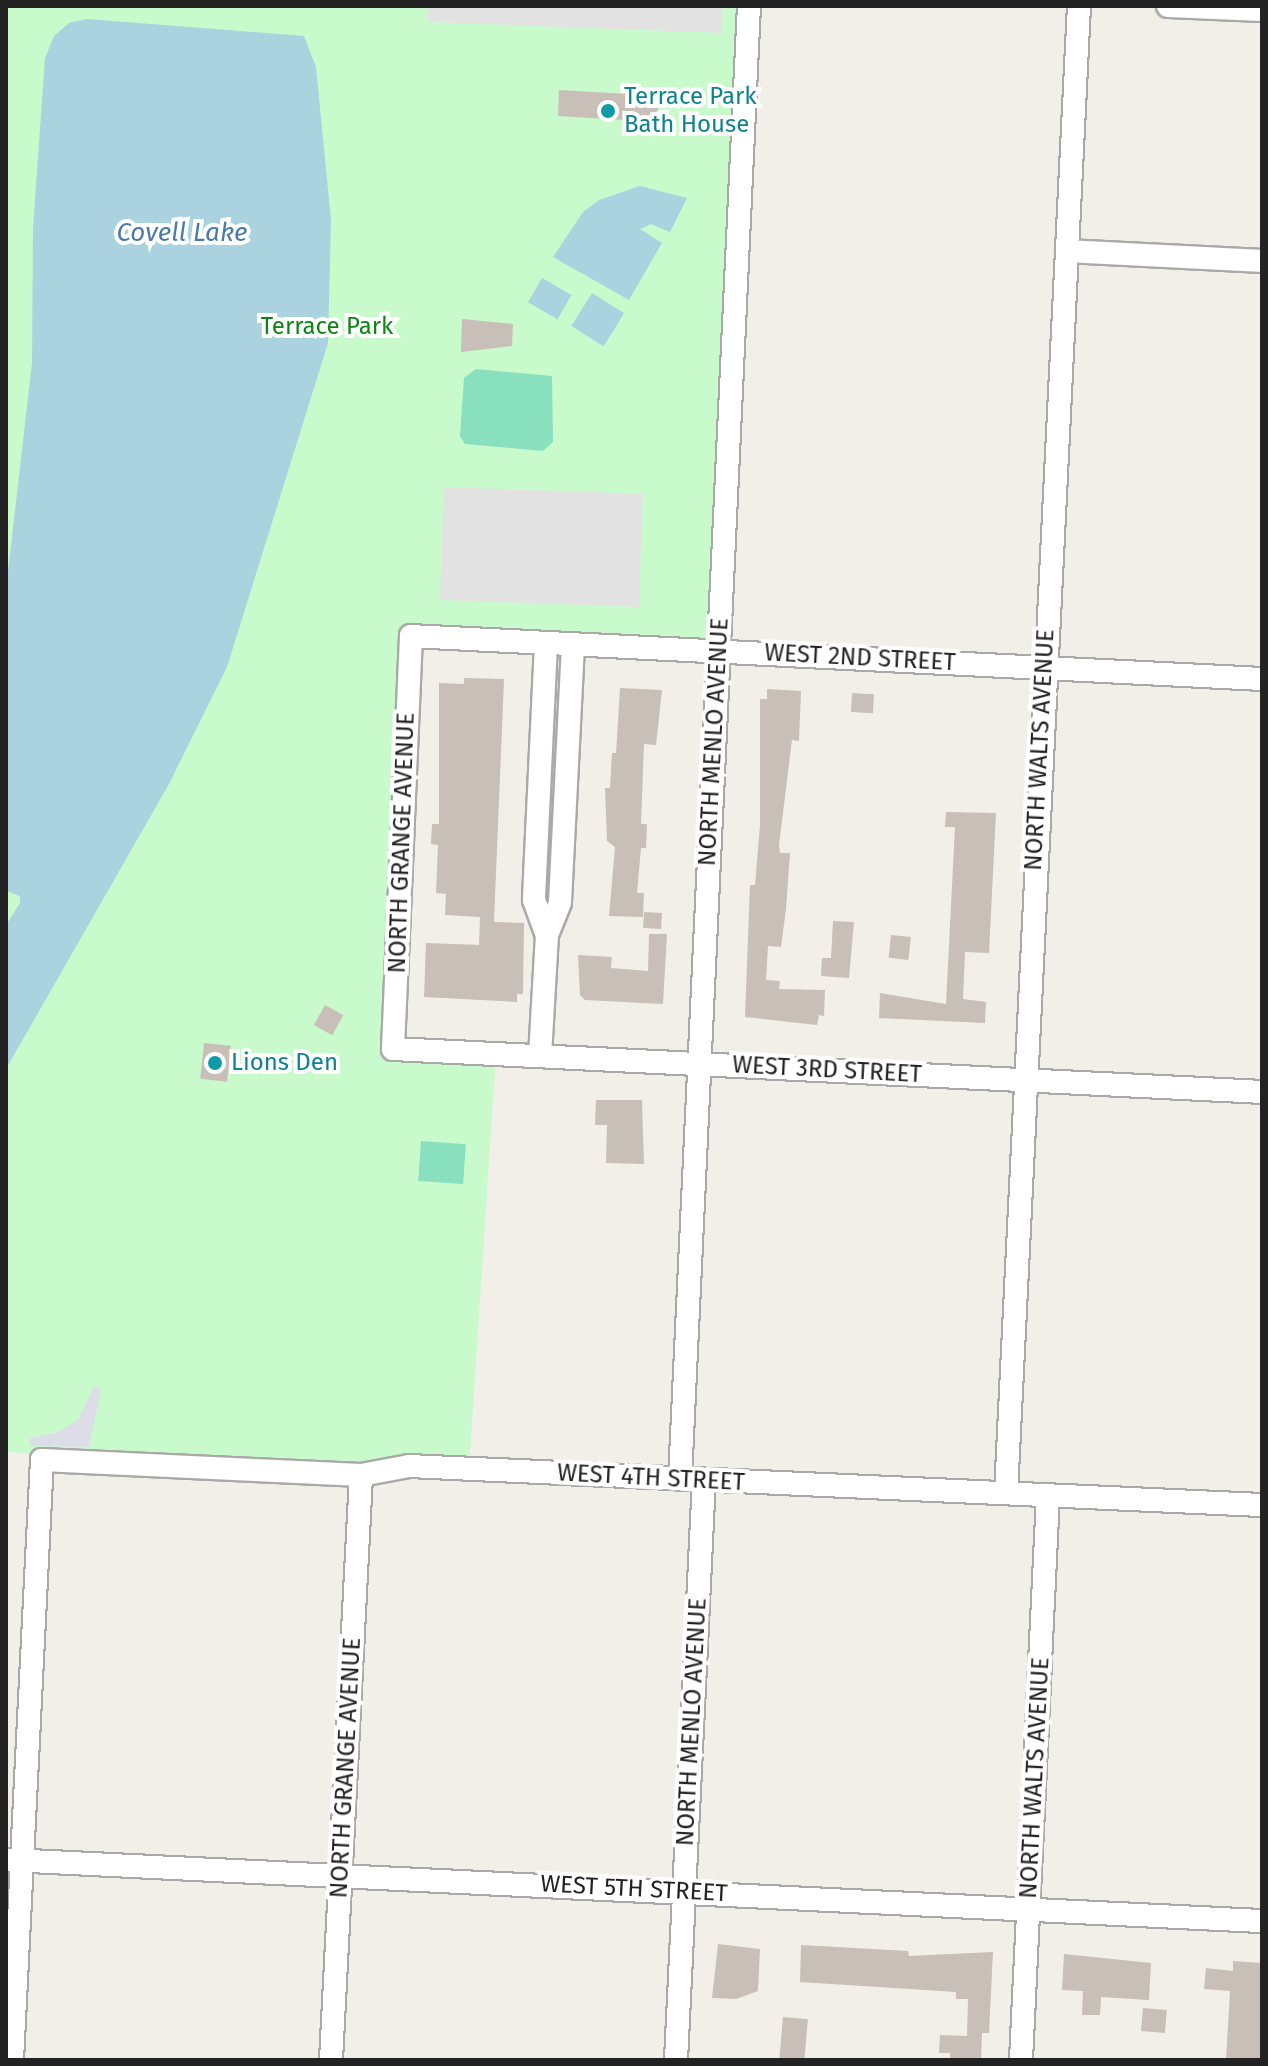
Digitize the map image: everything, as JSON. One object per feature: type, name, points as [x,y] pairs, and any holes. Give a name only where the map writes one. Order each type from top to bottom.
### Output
[{"type":"street","name":"NORTH MENLO AVENUE","points":[[680,1479],[749,6]]},
{"type":"street","name":"NORTH WALTS AVENUE","points":[[1006,1493],[1022,1079],[1079,6]]},
{"type":"street","points":[[1168,6],[1262,10]]},
{"type":"street","points":[[1067,251],[1262,261]]},
{"type":"street","name":"WEST 2ND STREET","points":[[411,636],[1262,679]]},
{"type":"street","name":"NORTH GRANGE AVENUE","points":[[393,1049],[411,636]]},
{"type":"street","points":[[546,643],[534,900],[547,935]]},
{"type":"street","points":[[540,1056],[547,935],[560,902],[573,644]]},
{"type":"street","name":"WEST 3RD STREET","points":[[393,1049],[1262,1092]]},
{"type":"street","name":"WEST 4TH STREET","points":[[14,1860],[42,1460],[361,1475],[409,1466],[1262,1505]]},
{"type":"street","name":"NORTH GRANGE AVENUE","points":[[331,2060],[361,1475]]},
{"type":"street","name":"NORTH MENLO AVENUE","points":[[676,2060],[704,1480]]},
{"type":"street","name":"NORTH WALTS AVENUE","points":[[1021,2060],[1048,1495]]},
{"type":"street","points":[[12,2060],[14,1860]]},
{"type":"street","name":"WEST 5TH STREET","points":[[14,1860],[1262,1921]]},
{"type":"green space","name":"Terrace Park","points":[[6,6],[749,6],[718,651],[411,636],[393,1049],[496,1054],[469,1469],[361,1475],[6,1452]]},
{"type":"green space","points":[[476,369],[552,376],[553,442],[543,451],[465,444],[460,436],[464,378]]},
{"type":"green space","points":[[421,1141],[466,1144],[463,1184],[418,1181]]},
{"type":"shaded area","points":[[428,6],[723,6],[722,33],[428,22]]},
{"type":"shaded area","points":[[444,487],[643,494],[639,607],[440,600]]},
{"type":"shaded area","points":[[94,1386],[101,1389],[89,1447],[30,1446],[30,1438],[56,1433],[78,1420]]},
{"type":"water","name":"Covell Lake","points":[[87,19],[304,36],[316,67],[331,220],[328,343],[227,667],[169,784],[6,1069],[6,925],[20,903],[20,896],[6,891],[6,589],[32,363],[33,228],[45,58],[54,36],[69,23]]},
{"type":"water","points":[[640,186],[687,198],[670,232],[651,224],[640,229],[662,243],[629,300],[553,257],[583,212],[599,200]]},
{"type":"water","points":[[542,278],[571,295],[557,319],[528,302]]},
{"type":"water","points":[[592,293],[624,313],[604,346],[571,326]]},
{"type":"building","name":"Terrace Park Bath House","points":[[559,90],[644,95],[643,104],[658,105],[657,122],[558,116]]},
{"type":"building","points":[[462,319],[513,324],[512,346],[461,352]]},
{"type":"building","points":[[464,678],[504,679],[494,922],[524,923],[523,994],[517,994],[517,1002],[424,997],[426,943],[479,945],[480,917],[445,915],[446,894],[436,893],[438,845],[431,844],[432,824],[439,824],[439,683],[464,684]]},
{"type":"building","points":[[620,688],[662,690],[656,745],[644,744],[641,824],[647,824],[646,848],[641,848],[637,893],[644,893],[643,917],[609,916],[615,847],[607,841],[605,788],[610,788],[612,753],[616,753]]},
{"type":"building","points":[[767,689],[801,691],[799,741],[792,740],[779,845],[780,853],[790,853],[786,909],[781,947],[768,946],[766,980],[780,981],[779,989],[825,990],[824,1016],[819,1015],[817,1025],[745,1017],[750,885],[755,885],[760,825],[760,699],[767,699]]},
{"type":"building","points":[[852,693],[874,694],[873,713],[851,712]]},
{"type":"building","points":[[946,812],[996,813],[989,953],[965,952],[963,999],[986,1002],[985,1023],[879,1018],[880,993],[946,1004],[955,827],[945,827]]},
{"type":"building","points":[[644,912],[662,913],[661,929],[643,928]]},
{"type":"building","points":[[833,921],[854,922],[849,978],[821,976],[822,958],[831,958]]},
{"type":"building","points":[[649,934],[667,934],[663,1004],[585,1000],[580,995],[578,955],[612,957],[611,968],[648,971]]},
{"type":"building","points":[[891,935],[911,937],[908,960],[889,958]]},
{"type":"building","points":[[325,1005],[343,1015],[332,1035],[314,1025]]},
{"type":"building","name":"Lions Den","points":[[204,1043],[231,1046],[227,1082],[200,1079]]},
{"type":"building","points":[[596,1100],[642,1100],[644,1164],[606,1163],[607,1125],[595,1125]]},
{"type":"building","points":[[718,1944],[760,1949],[758,1991],[736,1999],[712,1998]]},
{"type":"building","points":[[801,1945],[908,1951],[909,1956],[993,1952],[989,2033],[982,2033],[981,2060],[950,2060],[950,2053],[939,2053],[940,2035],[967,2036],[968,1999],[956,1999],[956,1992],[800,1982]]},
{"type":"building","points":[[1064,1954],[1151,1963],[1149,2000],[1101,1997],[1100,2015],[1082,2015],[1083,1991],[1062,1990]]},
{"type":"building","points":[[1233,1961],[1262,1963],[1261,2060],[1226,2060],[1230,1991],[1204,1989],[1206,1968],[1233,1971]]},
{"type":"building","points":[[1143,2008],[1167,2010],[1165,2033],[1141,2031]]},
{"type":"building","points":[[783,2017],[808,2019],[804,2060],[779,2060]]},
{"type":"place","name":"Terrace Park Bath House","points":[[608,111]]},
{"type":"place","name":"Lions Den","points":[[215,1063]]}]
